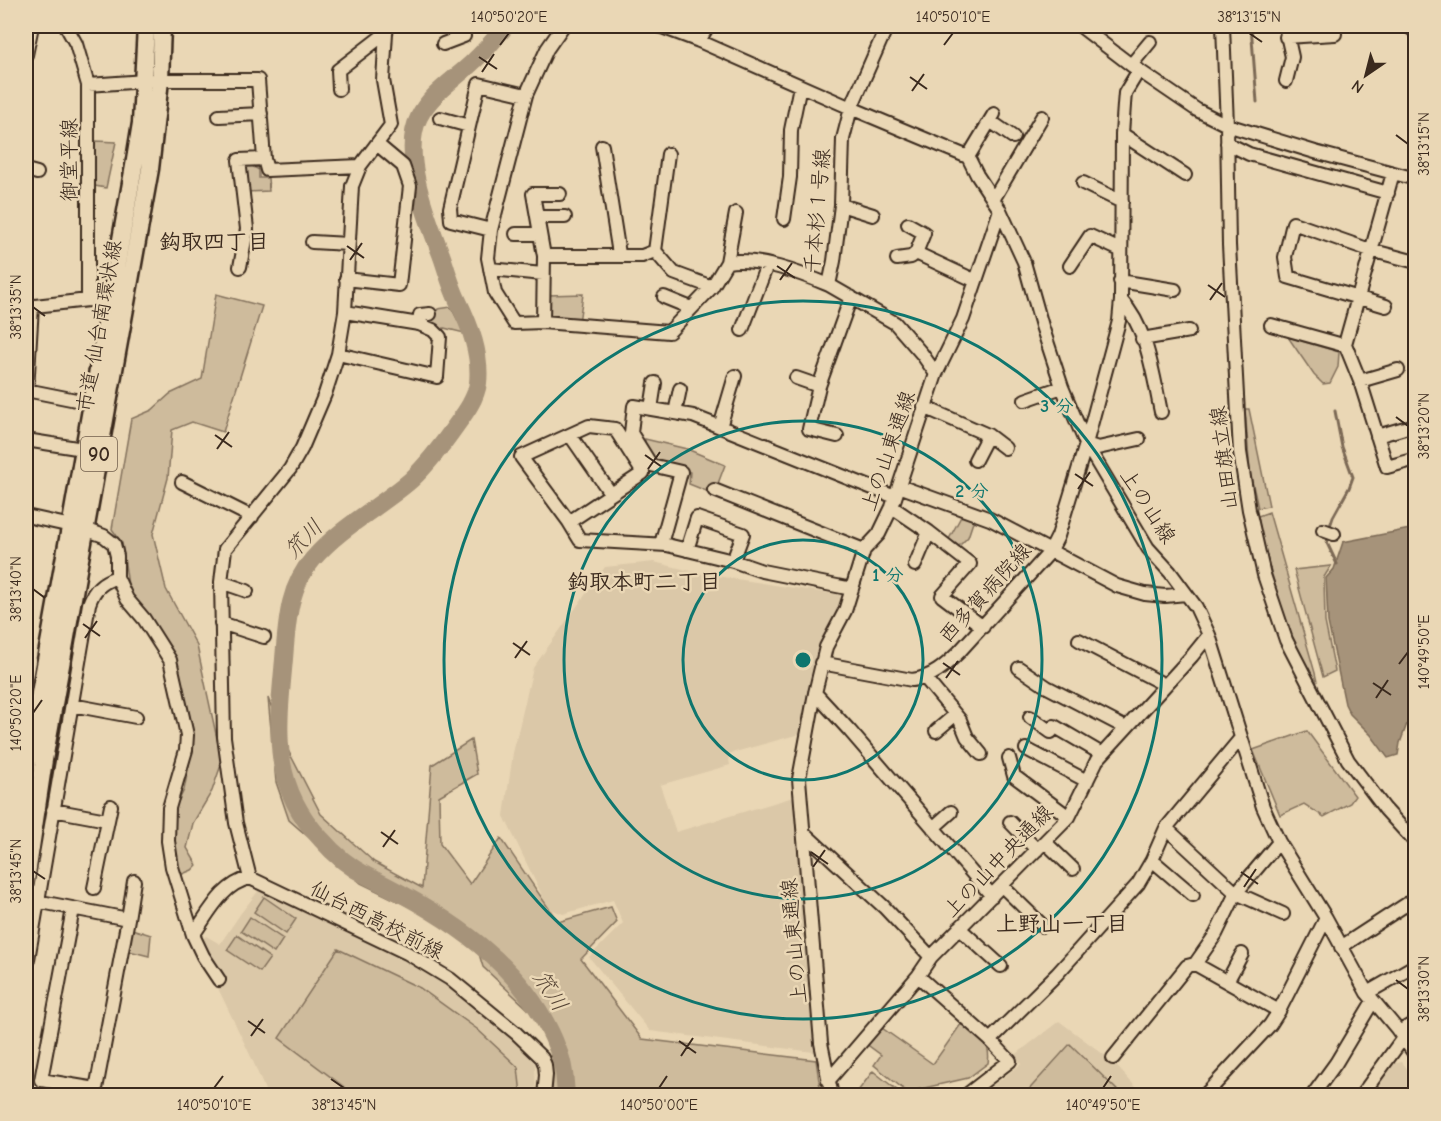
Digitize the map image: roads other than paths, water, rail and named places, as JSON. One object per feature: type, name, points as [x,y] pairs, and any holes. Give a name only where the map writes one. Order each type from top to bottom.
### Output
[{"type":"main road","name":"市道 仙台南環状線","points":[[26,770],[78,527],[150,169],[152,81],[146,26]]},
{"type":"main road","name":"市道 仙台南環状線","points":[[26,881],[78,527],[83,449],[141,123],[152,81],[162,26]]},
{"type":"street","points":[[26,52],[32,26]]},
{"type":"street","name":"御堂平線","points":[[66,26],[76,44],[88,85],[88,300]]},
{"type":"street","points":[[563,26],[547,49],[526,95],[492,230],[488,258],[495,293],[514,323],[543,322],[669,332],[712,287],[727,262],[736,213]]},
{"type":"street","points":[[658,26],[699,41],[968,157],[992,117],[1013,137]]},
{"type":"street","points":[[699,41],[708,26]]},
{"type":"street","points":[[851,108],[887,26]]},
{"type":"street","points":[[1080,26],[1135,68],[1197,110],[1227,125],[1286,144],[1416,178]]},
{"type":"street","name":"山田旗立線","points":[[1223,26],[1229,245],[1240,452],[1249,510],[1264,575],[1286,640],[1348,760],[1385,809],[1416,843]]},
{"type":"street","points":[[1286,81],[1293,57],[1286,31],[1335,34],[1335,26]]},
{"type":"street","points":[[1408,26],[1416,32]]},
{"type":"street","points":[[339,89],[338,70],[387,29]]},
{"type":"street","points":[[193,935],[224,891],[250,878],[236,823],[224,737],[221,582],[225,549],[282,481],[302,448],[329,383],[338,354],[345,312],[352,186],[360,166],[391,126],[383,80],[387,29]]},
{"type":"street","points":[[443,44],[463,34]]},
{"type":"street","name":"西多賀病院線","points":[[925,678],[945,667],[983,627],[1050,552],[1058,536],[1086,444],[1119,321],[1122,134],[1125,93],[1135,68],[1150,42]]},
{"type":"street","points":[[88,85],[152,81],[258,80],[264,159],[267,170],[360,166]]},
{"type":"street","points":[[492,230],[451,220],[450,208],[479,84],[526,95]]},
{"type":"street","points":[[783,219],[790,177],[791,130],[800,86]]},
{"type":"street","name":"千本杉１号線","points":[[851,108],[843,139],[840,205],[829,285],[895,323],[936,374]]},
{"type":"street","points":[[219,116],[261,114]]},
{"type":"street","name":"上の山東通線","points":[[832,1095],[821,1043],[799,779],[821,663],[826,647],[845,611],[864,550],[879,534],[895,497],[936,374],[963,320],[997,205],[1042,117]]},
{"type":"street","points":[[440,118],[469,126]]},
{"type":"street","points":[[1122,134],[1185,175]]},
{"type":"street","points":[[1227,143],[1249,154],[1388,193]]},
{"type":"street","points":[[346,279],[399,285],[410,186],[403,166],[378,145]]},
{"type":"street","points":[[602,146],[619,254]]},
{"type":"street","points":[[669,154],[655,251],[674,273],[712,287]]},
{"type":"street","name":"上の山線","points":[[968,157],[997,205],[1024,262],[1062,387],[1086,444],[1148,548],[1170,572],[1196,607],[1209,635],[1240,739],[1263,807],[1279,842],[1326,918],[1370,997],[1416,1056]]},
{"type":"street","points":[[240,267],[247,229],[239,160],[264,159]]},
{"type":"street","points":[[1393,173],[1344,344],[1360,381],[1387,467],[1416,459]]},
{"type":"street","points":[[1083,183],[1122,202]]},
{"type":"street","points":[[543,322],[544,256],[532,194],[560,194]]},
{"type":"street","points":[[840,205],[873,215]]},
{"type":"street","points":[[538,217],[565,217]]},
{"type":"street","points":[[1386,306],[1288,277],[1285,257],[1293,223],[1370,250],[1416,262]]},
{"type":"street","points":[[897,259],[911,257],[916,253],[924,233],[908,224]]},
{"type":"street","points":[[516,234],[540,234]]},
{"type":"street","points":[[1070,266],[1090,236],[1120,250]]},
{"type":"street","points":[[312,242],[348,244]]},
{"type":"street","points":[[544,256],[619,254],[642,256],[655,251]]},
{"type":"street","points":[[916,253],[976,281]]},
{"type":"street","points":[[727,262],[740,260],[767,265],[801,274],[829,285]]},
{"type":"street","points":[[742,330],[767,265]]},
{"type":"street","points":[[490,269],[543,274]]},
{"type":"street","points":[[1120,281],[1175,291]]},
{"type":"street","points":[[664,297],[691,308]]},
{"type":"street","points":[[837,436],[809,429],[819,386],[850,297]]},
{"type":"street","points":[[91,403],[26,390],[29,306],[88,300],[110,302]]},
{"type":"street","points":[[1121,300],[1131,311],[1147,351],[1161,412]]},
{"type":"street","points":[[338,354],[438,377],[440,337],[433,330],[419,324],[345,312]]},
{"type":"street","points":[[419,324],[420,315],[430,314]]},
{"type":"street","points":[[1271,325],[1344,344]]},
{"type":"street","points":[[1142,339],[1189,331]]},
{"type":"street","points":[[1360,381],[1398,370]]},
{"type":"street","points":[[720,427],[735,376]]},
{"type":"street","points":[[796,378],[819,386]]},
{"type":"street","points":[[651,409],[655,383]]},
{"type":"street","points":[[1025,400],[1062,387]]},
{"type":"street","points":[[675,413],[680,389]]},
{"type":"street","points":[[661,544],[681,472],[651,465],[631,433],[634,406],[693,416],[895,497],[990,519],[1116,586],[1145,594],[1166,596],[1186,594]]},
{"type":"street","points":[[924,407],[988,435],[1005,448]]},
{"type":"street","points":[[1377,436],[1415,425]]},
{"type":"street","points":[[569,522],[643,472],[615,429],[589,426],[521,457],[580,540],[661,544],[733,561],[762,571],[852,589]]},
{"type":"street","points":[[570,435],[611,494]]},
{"type":"street","points":[[975,460],[988,435]]},
{"type":"street","points":[[1086,444],[1098,448],[1139,439]]},
{"type":"street","points":[[26,440],[83,449]]},
{"type":"street","points":[[182,482],[252,517]]},
{"type":"street","points":[[714,490],[864,550]]},
{"type":"street","points":[[895,497],[929,532],[970,564],[942,596],[983,627]]},
{"type":"street","points":[[26,516],[78,527],[104,536],[114,544],[117,556],[117,577],[127,599],[170,660],[187,735],[186,750],[169,808],[168,841],[172,867],[193,935],[203,956],[219,980]]},
{"type":"street","points":[[687,550],[698,518],[743,534],[733,561]]},
{"type":"street","points":[[915,564],[929,532]]},
{"type":"street","points":[[26,972],[31,901],[53,810],[89,604],[93,592],[117,577]]},
{"type":"street","points":[[221,582],[247,591]]},
{"type":"street","points":[[221,623],[264,637]]},
{"type":"street","name":"上の山中央通線","points":[[828,1081],[918,976],[931,957],[1069,817],[1102,754],[1209,635]]},
{"type":"street","points":[[1078,640],[1165,685]]},
{"type":"street","points":[[821,663],[912,680],[925,678],[960,720],[967,737],[981,754]]},
{"type":"street","points":[[1019,668],[1047,687],[1126,728]]},
{"type":"street","points":[[815,693],[992,896]]},
{"type":"street","points":[[72,705],[136,717]]},
{"type":"street","points":[[936,731],[955,715]]},
{"type":"street","points":[[1030,717],[1051,732],[1054,726],[1102,754]]},
{"type":"street","points":[[990,1040],[1057,974],[1138,884],[1166,828],[1240,739]]},
{"type":"street","points":[[1026,749],[1087,781]]},
{"type":"street","points":[[1009,758],[1014,776],[1069,817]]},
{"type":"street","points":[[94,888],[111,806]]},
{"type":"street","points":[[53,810],[107,820]]},
{"type":"street","points":[[933,828],[951,812]]},
{"type":"street","points":[[1010,822],[1073,869]]},
{"type":"street","points":[[1166,828],[1236,893],[1283,914]]},
{"type":"street","points":[[805,834],[884,907],[931,957]]},
{"type":"street","points":[[1113,1058],[1187,966],[1195,964],[1216,934],[1236,893],[1279,842]]},
{"type":"street","points":[[1152,860],[1193,895]]},
{"type":"street","name":"仙台西高校前線","points":[[250,878],[407,954],[450,980],[516,1033],[542,1058],[546,1075],[544,1095]]},
{"type":"street","points":[[73,909],[41,1080],[96,1089],[134,881]]},
{"type":"street","points":[[1002,886],[1043,926]]},
{"type":"street","points":[[1341,947],[1416,898]]},
{"type":"street","points":[[31,901],[128,919]]},
{"type":"street","points":[[1204,1095],[1270,1025],[1326,918]]},
{"type":"street","points":[[960,928],[1001,966]]},
{"type":"street","points":[[1227,982],[1242,954]]},
{"type":"street","points":[[1195,964],[1279,1011]]},
{"type":"street","points":[[1312,1095],[1336,1063],[1370,997],[1416,965]]},
{"type":"street","points":[[918,976],[990,1040],[1010,1061],[965,1095]]},
{"type":"street","points":[[1361,1095],[1401,1035],[1416,1022]]},
{"type":"waterway","name":"笊川","points":[[506,26],[468,67],[430,100],[419,117],[414,132],[414,168],[418,187],[453,290],[467,320],[476,351],[478,383],[475,394],[467,410],[418,474],[335,537],[313,559],[298,581],[288,619],[279,732],[285,776],[292,798],[304,819],[326,845],[348,864],[454,925],[505,968],[526,992],[544,1020],[562,1061],[566,1096]]},
{"type":"waterway","points":[[1251,26],[1257,102]]},
{"type":"waterway","points":[[1329,529],[1353,477],[1342,447],[1335,411]]},
{"type":"waterway","points":[[1328,535],[1327,543],[1337,564]]},
{"type":"district","name":"鈎取四丁目","points":[[214,242]]},
{"type":"district","name":"鈎取本町二丁目","points":[[644,582]]},
{"type":"district","name":"上野山一丁目","points":[[1062,924]]}]
